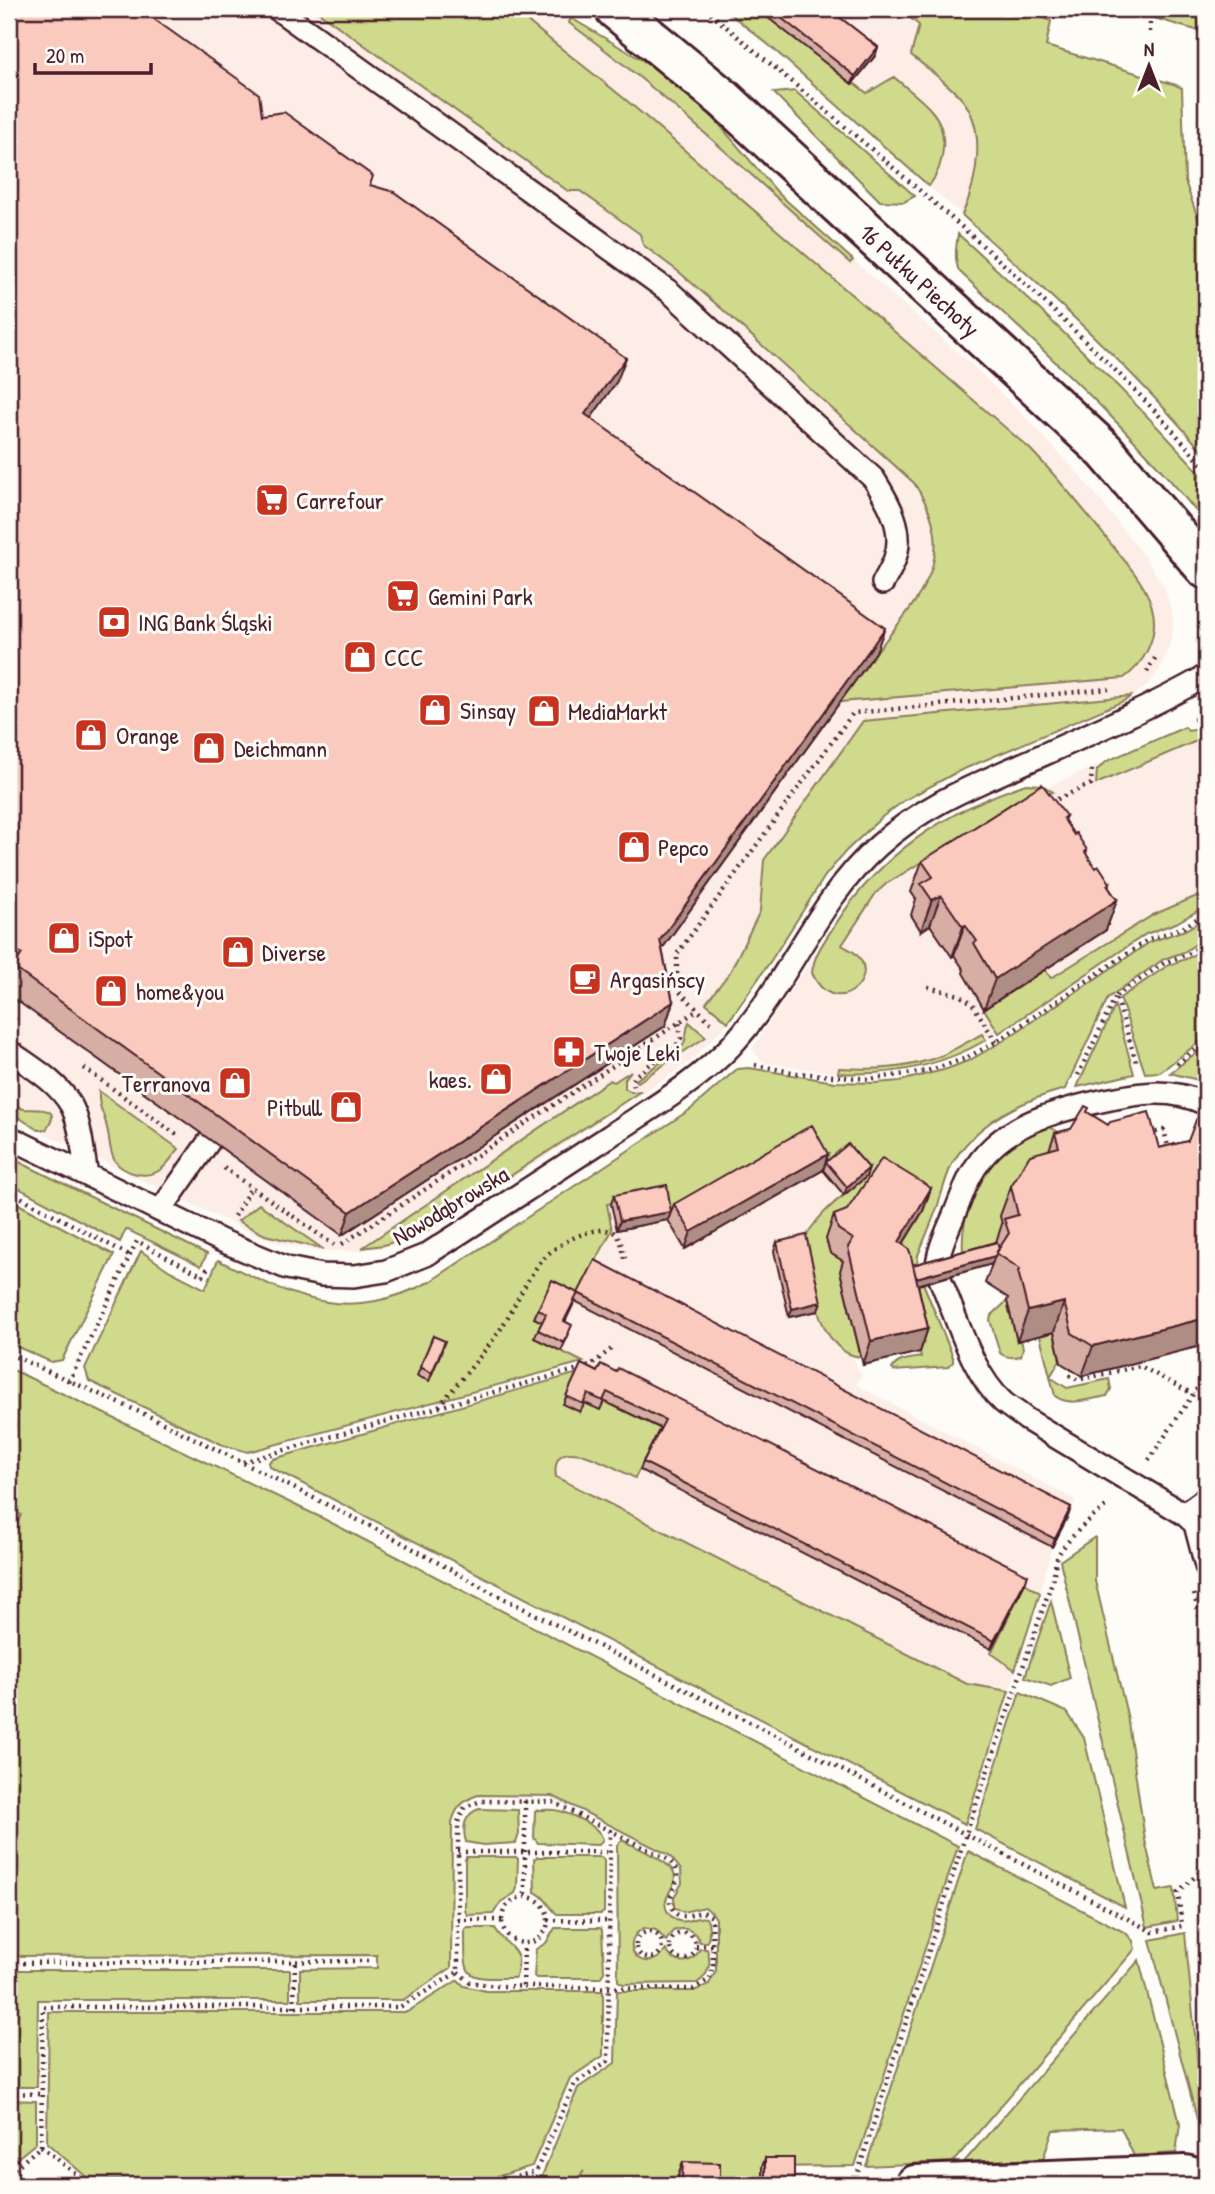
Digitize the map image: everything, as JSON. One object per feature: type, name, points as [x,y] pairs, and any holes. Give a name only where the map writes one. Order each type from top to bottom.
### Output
[{"type":"street","name":"16 Pułku Piechoty","points":[[615,9],[724,99],[1105,451],[1206,569]]},
{"type":"street","points":[[915,2185],[1185,2175],[1206,2181]]},
{"type":"lane","points":[[277,9],[670,292],[874,480],[889,506],[898,530],[895,559],[883,583]]},
{"type":"lane","name":"Nowodąbrowska","points":[[9,1137],[220,1240],[287,1268],[322,1275],[355,1276],[386,1271],[426,1255],[704,1072],[732,1045],[772,993],[816,920],[847,877],[905,824],[937,802],[1140,712],[1206,676]]},
{"type":"lane","points":[[9,1051],[55,1085],[72,1107],[86,1175]]},
{"type":"lane","points":[[1206,1104],[1175,1094],[1149,1093],[1058,1110],[1007,1134],[987,1152],[971,1174],[940,1248],[939,1272],[975,1364],[986,1383],[1003,1402],[1026,1419],[1184,1514],[1195,1524],[1206,1566]]},
{"type":"lane","points":[[160,1210],[206,1146]]},
{"type":"lane","points":[[1184,1514],[1206,1498]]},
{"type":"path","points":[[705,9],[963,227],[1087,342],[1179,436],[1206,470]]},
{"type":"path","points":[[1150,9],[1150,36]]},
{"type":"path","points":[[1144,675],[1157,655]]},
{"type":"path","points":[[1111,689],[853,713],[677,954],[677,989],[752,1065],[797,1073],[870,1079],[927,1071],[964,1059],[996,1041],[1149,939],[1184,927],[1206,913]]},
{"type":"path","points":[[1191,720],[1206,719]]},
{"type":"path","points":[[1045,805],[1091,784],[1090,775],[1095,761]]},
{"type":"path","points":[[1116,996],[1164,963],[1190,953],[1206,942]]},
{"type":"path","points":[[928,987],[959,995],[972,1003],[996,1041]]},
{"type":"path","points":[[667,992],[677,989]]},
{"type":"path","points":[[77,1063],[206,1146],[337,1247],[698,1010]]},
{"type":"path","points":[[9,1014],[20,1023]]},
{"type":"path","points":[[1168,1070],[1206,1041]]},
{"type":"path","points":[[9,1191],[129,1255]]},
{"type":"path","points":[[438,1407],[497,1335],[544,1258],[555,1249],[594,1230],[609,1230],[616,1234],[620,1241],[625,1259]]},
{"type":"path","points":[[69,1382],[138,1241],[203,1276]]},
{"type":"path","points":[[242,1462],[590,1366],[615,1346]]},
{"type":"path","points":[[9,1354],[153,1418],[390,1536],[491,1592],[777,1736],[1153,1932],[1182,1926],[1178,1892],[1206,1866]]},
{"type":"path","points":[[1072,1369],[1069,1374],[1078,1380],[1140,1366],[1193,1394]]},
{"type":"path","points":[[854,2185],[965,1835],[1053,1579],[1060,1551],[1104,1507],[1125,1494],[1206,1375]]},
{"type":"path","points":[[481,1801],[552,1802],[669,1860],[675,1866],[677,1882],[670,1896],[672,1909],[679,1916],[703,1912],[709,1915],[713,1923],[712,1972],[709,1979],[693,1989],[495,1986],[470,1982],[456,1973],[458,1822],[465,1807],[481,1801]]},
{"type":"path","points":[[525,1801],[525,1897]]},
{"type":"path","points":[[489,2185],[536,2171],[575,2083],[608,2061],[610,1831]]},
{"type":"path","points":[[458,1852],[610,1852]]},
{"type":"path","points":[[525,1897],[539,1901],[548,1920],[547,1928],[539,1939],[524,1944],[509,1938],[504,1931],[502,1920],[510,1901],[525,1897]]},
{"type":"path","points":[[458,1920],[502,1920]]},
{"type":"path","points":[[548,1920],[609,1921]]},
{"type":"path","points":[[650,1931],[660,1938],[662,1945],[661,1951],[650,1958],[642,1956],[636,1950],[636,1941],[641,1934],[650,1931]]},
{"type":"path","points":[[684,1933],[692,1937],[696,1946],[692,1956],[680,1959],[673,1954],[670,1945],[676,1935],[684,1933]]},
{"type":"path","points":[[523,1986],[524,1944]]},
{"type":"path","points":[[662,1945],[670,1945]]},
{"type":"path","points":[[696,1946],[713,1945]]},
{"type":"path","points":[[295,1961],[295,2007]]},
{"type":"path","points":[[9,1963],[372,1961]]},
{"type":"path","points":[[9,2173],[41,2146],[43,2007],[401,2007],[456,1973]]},
{"type":"path","points":[[9,2093],[42,2094]]},
{"type":"path","points":[[41,2146],[89,2185]]},
{"type":"shaded area","name":"Gemini Park","points":[[9,9],[559,9],[617,44],[705,108],[778,193],[974,367],[1083,479],[1145,557],[1164,587],[1172,611],[1173,630],[1160,669],[1147,686],[1126,700],[957,772],[905,800],[882,817],[845,852],[825,876],[725,1026],[691,1061],[442,1225],[418,1238],[391,1246],[357,1251],[315,1251],[279,1243],[254,1234],[38,1130],[9,1111]]},
{"type":"shaded area","points":[[757,9],[899,9],[919,25],[911,55],[962,99],[972,117],[976,134],[977,169],[971,196],[962,215],[929,186],[938,174],[895,77],[867,94]]},
{"type":"shaded area","points":[[1185,727],[1188,731],[1206,728],[1206,906],[1176,923],[1146,934],[999,1033],[972,1049],[938,1062],[910,1070],[885,1073],[838,1073],[762,1062],[752,1049],[849,902],[909,842],[978,803],[1026,784],[1047,787]]},
{"type":"shaded area","points":[[806,1141],[866,1177],[828,1209],[807,1234],[848,1354],[853,1357],[862,1373],[856,1385],[1076,1500],[1052,1547],[1009,1691],[967,1684],[555,1477],[556,1461],[561,1454],[569,1451],[591,1457],[635,1478],[600,1410],[580,1412],[563,1404],[583,1362],[534,1338],[534,1318],[606,1204]]},
{"type":"green space","points":[[314,9],[513,9],[645,116],[1030,449],[1130,567],[1147,594],[1153,612],[1153,631],[1148,649],[1138,665],[1124,678],[840,702],[914,603],[932,567],[934,528],[927,507],[914,483],[722,309],[643,245],[640,234],[580,191],[568,191]]},
{"type":"green space","points":[[724,9],[757,9],[867,93],[894,77],[918,97],[937,118],[943,138],[942,158],[929,186],[770,46]]},
{"type":"green space","points":[[899,9],[1023,9],[1051,21],[1046,46],[1182,88],[1185,181],[1206,242],[1206,456],[1119,361],[962,215],[975,171],[977,139],[974,123],[969,109],[960,97],[911,55],[919,25]]},
{"type":"green space","points":[[1154,9],[1206,9],[1206,33],[1154,18]]},
{"type":"green space","points":[[571,18],[681,86],[705,108],[778,193],[853,260],[850,263],[642,79],[569,23]]},
{"type":"green space","points":[[795,91],[915,196],[904,202],[880,201],[774,93]]},
{"type":"green space","points":[[958,234],[1085,354],[1206,480],[1206,524],[1119,424],[959,271],[956,257]]},
{"type":"green space","points":[[1131,696],[957,772],[905,800],[882,817],[845,852],[825,876],[728,1022],[706,1003],[730,972],[760,911],[764,860],[863,721]]},
{"type":"green space","points":[[1185,727],[1188,731],[1206,728],[1206,737],[1096,784],[1097,770],[1107,761]]},
{"type":"green space","points":[[1026,784],[1042,785],[1053,792],[964,836],[886,884],[876,893],[842,945],[856,954],[863,964],[863,975],[859,984],[842,995],[832,994],[821,987],[812,973],[818,953],[853,899],[873,876],[895,856],[943,821],[969,807]]},
{"type":"green space","points":[[1206,892],[1206,906],[1176,923],[1146,934],[999,1033],[984,1009],[1044,969],[1051,978],[1153,915]]},
{"type":"green space","points":[[1206,918],[1206,937],[1184,952],[1164,959],[1108,998],[1065,1089],[1032,1100],[1001,1115],[973,1136],[962,1149],[948,1174],[918,1255],[917,1265],[845,1262],[840,1271],[861,1357],[846,1353],[834,1343],[825,1329],[813,1293],[803,1244],[822,1215],[866,1177],[845,1152],[823,1170],[806,1141],[668,1220],[663,1193],[607,1204],[612,1230],[575,1301],[543,1322],[535,1338],[583,1362],[248,1452],[223,1445],[89,1381],[85,1368],[141,1251],[170,1271],[205,1289],[218,1260],[297,1295],[322,1301],[347,1304],[373,1302],[401,1294],[431,1281],[691,1109],[737,1069],[749,1068],[835,1082],[876,1083],[900,1081],[947,1069],[970,1060],[1003,1041],[1150,942],[1185,930]]},
{"type":"green space","points":[[1206,947],[1206,1037],[1160,1072],[1145,1073],[1120,998],[1167,966]]},
{"type":"green space","points":[[1115,1006],[1134,1074],[1077,1087]]},
{"type":"green space","points":[[689,1022],[706,1037],[638,1082],[636,1080],[682,1047]]},
{"type":"green space","points":[[982,1034],[986,1040],[969,1049],[915,1068],[877,1073],[838,1073],[839,1068],[905,1066],[930,1060]]},
{"type":"green space","points":[[1206,1045],[1206,1082],[1170,1073]]},
{"type":"green space","points":[[631,1071],[625,1079],[625,1088],[631,1092],[641,1091],[426,1231],[384,1245],[362,1248],[610,1080],[614,1082]]},
{"type":"green space","points":[[99,1091],[179,1149],[163,1168],[155,1173],[142,1175],[124,1169],[115,1161],[100,1106]]},
{"type":"green space","points":[[9,1101],[22,1108],[47,1110],[52,1116],[46,1130],[38,1130],[9,1111]]},
{"type":"green space","points":[[1048,1126],[1073,1140],[1007,1245],[963,1251],[968,1210],[987,1169],[1010,1145]]},
{"type":"green space","points":[[9,1157],[207,1254],[201,1266],[126,1229],[120,1242],[9,1183]]},
{"type":"green space","points":[[9,1199],[114,1255],[62,1360],[51,1362],[9,1343]]},
{"type":"green space","points":[[259,1204],[323,1249],[265,1235],[238,1221]]},
{"type":"green space","points":[[923,1283],[953,1362],[948,1367],[894,1371],[894,1366],[901,1361],[921,1357],[906,1288]]},
{"type":"green space","points":[[1007,1301],[1017,1341],[1021,1340],[1021,1356],[1010,1357],[1000,1353],[990,1320]]},
{"type":"green space","points":[[1054,1332],[1060,1360],[1050,1377],[1040,1336]]},
{"type":"green space","points":[[9,1368],[320,1517],[958,1846],[855,2166],[762,2167],[762,2185],[574,2185],[584,2171],[572,2185],[511,2185],[542,2176],[578,2088],[615,2063],[617,1991],[694,1991],[709,1984],[716,1971],[716,1919],[705,1907],[683,1912],[674,1907],[674,1897],[682,1883],[681,1870],[669,1855],[553,1796],[478,1795],[458,1808],[452,1822],[451,1968],[403,2000],[300,2000],[300,1969],[377,1968],[377,1955],[9,1956],[9,1539],[21,1515],[9,1508]]},
{"type":"green space","points":[[578,1373],[580,1412],[585,1403],[600,1409],[604,1401],[661,1429],[635,1478],[585,1455],[573,1453],[563,1455],[557,1462],[556,1477],[967,1684],[1009,1691],[965,1824],[270,1467],[269,1462],[273,1459]]},
{"type":"green space","points":[[1050,1377],[1067,1388],[1109,1379],[1111,1389],[1107,1396],[1067,1401],[1055,1396]]},
{"type":"green space","points":[[1095,1537],[1095,1581],[1127,1715],[1145,1840],[1157,1891],[1174,1888],[1177,1921],[1147,1927],[1060,1561]]},
{"type":"green space","points":[[1025,1583],[1040,1593],[1015,1670],[991,1653]]},
{"type":"green space","points":[[1051,1601],[1070,1678],[1051,1686],[1025,1677]]},
{"type":"green space","points":[[1020,1692],[1067,1712],[1084,1738],[1125,1907],[975,1829]]},
{"type":"green space","points":[[479,1809],[518,1810],[519,1834],[516,1843],[483,1845],[466,1842],[465,1822],[470,1814]]},
{"type":"green space","points":[[537,1810],[557,1810],[572,1815],[591,1825],[603,1839],[599,1845],[538,1843],[534,1838]]},
{"type":"green space","points":[[622,1840],[671,1868],[674,1884],[665,1904],[670,1915],[683,1922],[706,1918],[709,1927],[707,1942],[700,1942],[692,1932],[685,1929],[673,1931],[666,1941],[656,1930],[644,1928],[632,1942],[632,1950],[642,1960],[658,1958],[666,1950],[674,1959],[688,1961],[700,1949],[707,1949],[708,1968],[697,1983],[623,1984],[618,1981],[617,1845]]},
{"type":"green space","points":[[968,1851],[1126,1933],[1133,1941],[1135,1949],[953,2162],[866,2166]]},
{"type":"green space","points":[[466,1857],[518,1859],[515,1893],[501,1902],[493,1914],[468,1915],[465,1911]]},
{"type":"green space","points":[[601,1857],[604,1860],[604,1912],[557,1914],[535,1892],[534,1859]]},
{"type":"green space","points":[[467,1928],[495,1928],[516,1954],[518,1967],[514,1978],[485,1978],[470,1973],[465,1959]]},
{"type":"green space","points":[[555,1928],[602,1930],[604,1972],[600,1978],[534,1976],[536,1949],[546,1943]]},
{"type":"green space","points":[[1185,1933],[1204,2127],[1197,2119],[1150,1940]]},
{"type":"green space","points":[[1139,1960],[1180,2124],[1176,2153],[1134,2156],[1121,2128],[1053,2130],[1043,2159],[964,2162]]},
{"type":"green space","points":[[9,1970],[290,1970],[290,2000],[38,2000],[37,2087],[9,2087]]},
{"type":"green space","points":[[458,1980],[464,1986],[486,1991],[603,1991],[603,2056],[570,2078],[532,2166],[486,2180],[91,2181],[47,2143],[49,2012],[407,2012]]},
{"type":"green space","points":[[9,2100],[36,2101],[36,2143],[9,2165]]},
{"type":"building","name":"Gemini Park","points":[[9,9],[140,9],[259,94],[262,115],[284,112],[373,176],[370,185],[394,192],[626,358],[585,414],[885,628],[660,940],[673,1002],[350,1212],[13,967],[22,954],[9,945]]},
{"type":"building","points":[[770,9],[829,9],[878,47],[855,76]]},
{"type":"building","points":[[1042,784],[1066,816],[1063,818],[1087,850],[1085,852],[1095,868],[1099,866],[1110,883],[1107,885],[1117,900],[995,979],[974,943],[977,941],[965,925],[963,927],[941,895],[932,900],[921,884],[933,877],[922,861]]},
{"type":"building","points":[[1206,1104],[1206,1318],[1093,1346],[1072,1333],[1064,1302],[1028,1311],[1018,1271],[1020,1269],[996,1253],[1009,1233],[1004,1219],[1018,1215],[1011,1186],[1030,1155],[1059,1147],[1055,1133],[1071,1129],[1085,1106],[1089,1108],[1087,1112],[1108,1125],[1110,1122],[1149,1112],[1159,1148],[1188,1141]]},
{"type":"building","points":[[812,1125],[828,1154],[691,1232],[674,1204]]},
{"type":"building","points":[[848,1144],[869,1168],[847,1187],[826,1162]]},
{"type":"building","points":[[882,1158],[931,1188],[899,1242],[910,1252],[928,1328],[871,1341],[848,1247],[853,1239],[838,1229],[834,1215],[847,1210]]},
{"type":"building","points":[[667,1185],[671,1212],[620,1221],[614,1195]]},
{"type":"building","points":[[806,1235],[821,1302],[792,1309],[777,1242]]},
{"type":"building","points":[[997,1242],[999,1249],[995,1256],[916,1278],[913,1265]]},
{"type":"building","points":[[595,1260],[1071,1507],[1055,1539],[578,1293]]},
{"type":"building","points":[[552,1280],[578,1293],[564,1321],[572,1325],[564,1343],[538,1330],[546,1314],[538,1309]]},
{"type":"building","points":[[433,1336],[445,1341],[432,1373],[420,1367]]},
{"type":"building","points":[[581,1364],[597,1372],[601,1364],[616,1372],[618,1368],[1028,1575],[994,1641],[643,1462],[665,1420],[607,1392],[603,1401],[588,1394],[583,1404],[566,1396]]},
{"type":"building","points":[[765,2158],[794,2158],[794,2185],[765,2185]]},
{"type":"building","points":[[683,2162],[720,2163],[720,2185],[648,2185],[648,2179],[682,2179]]},
{"type":"building","points":[[18,2179],[124,2180],[124,2185],[18,2185]]},
{"type":"building","points":[[310,2179],[418,2179],[418,2185],[310,2185]]},
{"type":"place","name":"Carrefour","points":[[272,500]]},
{"type":"place","name":"Gemini Park","points":[[403,596]]},
{"type":"place","name":"ING Bank Śląski","points":[[114,622]]},
{"type":"place","name":"CCC","points":[[360,657]]},
{"type":"place","name":"Sinsay","points":[[435,710]]},
{"type":"place","name":"MediaMarkt","points":[[544,711]]},
{"type":"place","name":"Orange","points":[[91,735]]},
{"type":"place","name":"Deichmann","points":[[209,748]]},
{"type":"place","name":"Pepco","points":[[634,847]]},
{"type":"place","name":"iSpot","points":[[64,938]]},
{"type":"place","name":"Diverse","points":[[238,952]]},
{"type":"place","name":"Argasińscy","points":[[585,979]]},
{"type":"place","name":"home&you","points":[[111,991]]},
{"type":"place","name":"Twoje Leki","points":[[569,1052]]},
{"type":"place","name":"kaes.","points":[[496,1079]]},
{"type":"place","name":"Terranova","points":[[235,1083]]},
{"type":"place","name":"Pitbull","points":[[346,1107]]}]
